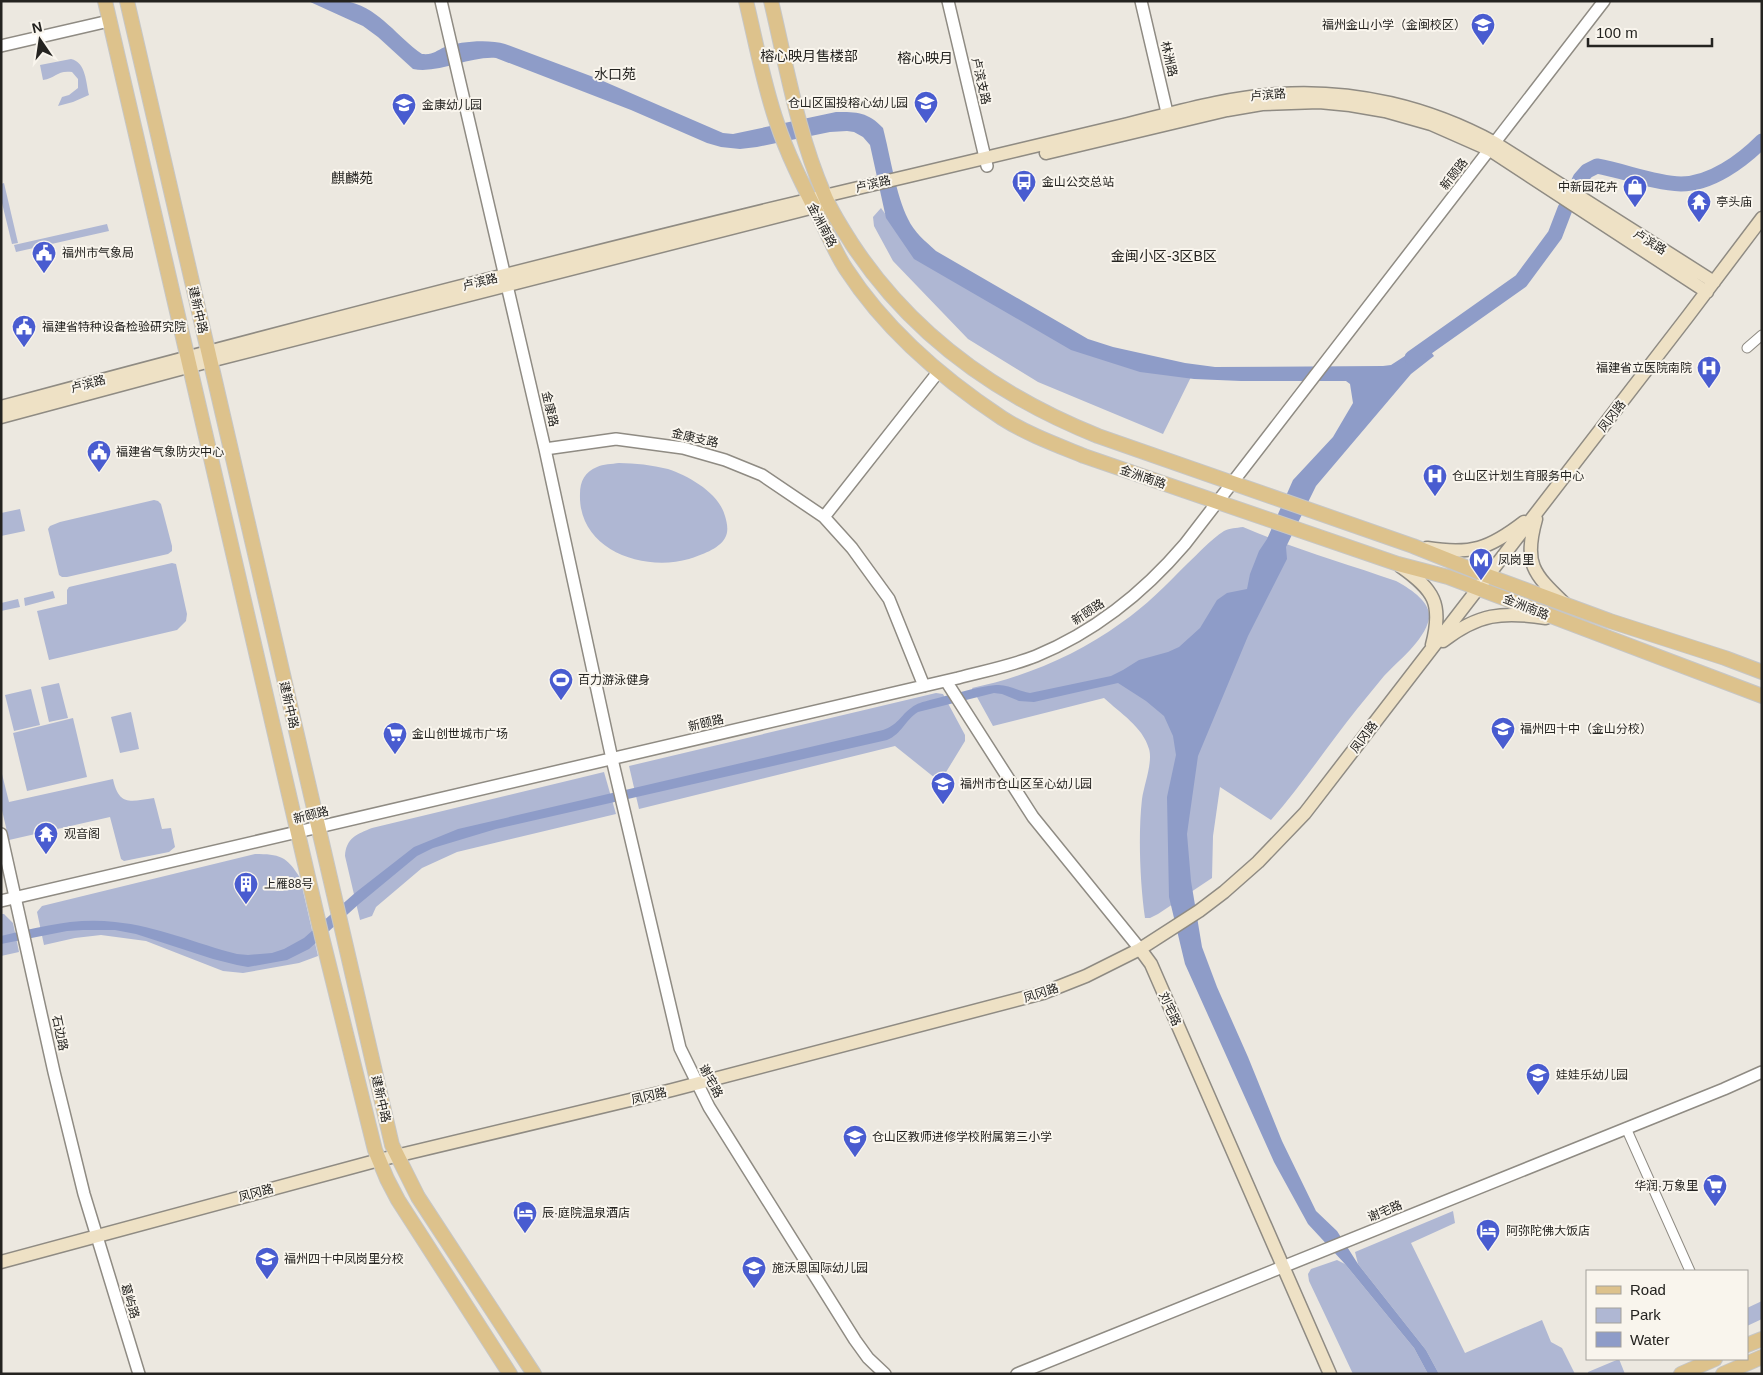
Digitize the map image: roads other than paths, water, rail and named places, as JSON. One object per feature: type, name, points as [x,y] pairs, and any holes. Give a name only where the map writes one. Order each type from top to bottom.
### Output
[{"type":"main road","name":"建新中路","points":[[105,1],[322,937],[370,1132],[379,1160],[398,1200],[510,1374]]},
{"type":"main road","name":"建新中路","points":[[127,1],[389,1137],[410,1184],[534,1374]]},
{"type":"main road","name":"金洲南路","points":[[746,1],[776,120],[784,142],[811,203],[846,268],[867,298],[896,331],[962,389],[1003,419],[1036,436],[1084,456],[1398,564],[1448,577],[1556,620],[1762,696]]},
{"type":"main road","name":"金洲南路","points":[[770,1],[798,115],[826,199],[866,265],[901,307],[981,375],[1018,399],[1057,419],[1120,444],[1413,546],[1567,606],[1762,672]]},
{"type":"main road","name":"卢滨路","points":[[1,407],[208,357],[826,199],[1168,119],[1260,95],[1299,93],[1347,95],[1397,104],[1460,126],[1710,287]]},
{"type":"main road","name":"凤冈路","points":[[1,1262],[379,1160],[697,1084],[1037,995],[1086,976],[1140,949],[1199,911],[1224,892],[1258,862],[1305,813],[1762,218]]},
{"type":"main road","points":[[1,417],[188,362]]},
{"type":"main road","points":[[1413,546],[1447,551],[1476,549],[1504,538],[1538,512]]},
{"type":"main road","points":[[1538,512],[1531,538],[1532,562],[1535,570],[1547,586],[1567,606]]},
{"type":"main road","points":[[1398,564],[1421,581],[1429,591],[1434,602],[1436,631],[1431,650]]},
{"type":"main road","points":[[1431,650],[1466,625],[1491,616],[1525,615],[1556,620]]},
{"type":"main road","name":"刘宅路","points":[[1140,949],[1151,964],[1330,1374]]},
{"type":"main road","points":[[1748,1345],[1762,1339]]},
{"type":"main road","points":[[1723,1374],[1762,1357]]},
{"type":"main road","points":[[1681,1374],[1713,1360]]},
{"type":"street","name":"金康路","points":[[441,1],[507,280],[612,759]]},
{"type":"street","name":"卢滨支路","points":[[948,1],[986,162]]},
{"type":"street","name":"林洲路","points":[[1141,1],[1168,119]]},
{"type":"street","name":"新颐路","points":[[1,901],[1004,667],[1038,655],[1077,635],[1102,620],[1136,593],[1173,558],[1309,385],[1604,1]]},
{"type":"street","points":[[1,46],[109,20]]},
{"type":"street","points":[[1747,348],[1762,336]]},
{"type":"street","points":[[824,517],[939,370]]},
{"type":"street","name":"金康支路","points":[[545,449],[616,439],[684,448],[725,460],[762,475],[824,517],[852,548],[889,599],[924,686]]},
{"type":"street","name":"刘宅路","points":[[946,681],[1033,817],[1140,949]]},
{"type":"street","name":"谢宅路","points":[[612,759],[680,1048],[697,1084],[763,1196],[855,1340],[868,1358],[884,1374]]},
{"type":"street","name":"石边路","points":[[1,834],[54,1072],[96,1236]]},
{"type":"street","name":"谢宅路","points":[[1017,1374],[1762,1072]]},
{"type":"street","points":[[1626,1128],[1690,1270]]},
{"type":"street","name":"葛屿路","points":[[96,1236],[139,1374]]},
{"type":"water","points":[[308,1],[346,1],[361,6],[380,17],[422,54],[432,53],[451,45],[466,42],[499,42],[596,78],[723,133],[733,134],[836,112],[856,113],[867,116],[883,128],[904,209],[910,224],[924,240],[936,251],[1088,339],[1113,347],[1185,363],[1215,367],[1383,366],[1391,365],[1425,343],[1434,356],[1411,374],[1316,486],[1286,547],[1287,559],[1248,636],[1198,756],[1187,834],[1191,881],[1202,947],[1282,1141],[1316,1211],[1337,1231],[1358,1264],[1426,1350],[1439,1374],[1428,1374],[1414,1348],[1345,1264],[1308,1224],[1274,1162],[1185,964],[1169,897],[1167,797],[1176,755],[1173,736],[1164,716],[1146,701],[1118,683],[1034,702],[1019,701],[994,693],[918,712],[896,734],[887,740],[496,829],[433,848],[417,856],[309,949],[287,960],[248,967],[213,959],[136,934],[115,930],[67,931],[1,944],[1,936],[43,926],[100,921],[146,927],[237,954],[272,953],[304,938],[355,893],[414,847],[458,829],[883,730],[892,726],[913,706],[971,689],[1000,685],[1030,693],[1111,676],[1139,660],[1179,647],[1200,628],[1217,600],[1227,593],[1247,589],[1250,574],[1259,551],[1267,539],[1293,480],[1333,437],[1353,403],[1350,384],[1346,381],[1194,379],[1140,372],[1071,350],[914,259],[886,218],[870,145],[863,137],[854,132],[830,132],[740,149],[721,147],[496,58],[486,58],[433,69],[413,69],[363,26]]},
{"type":"waterway","points":[[1412,358],[1521,281],[1555,235],[1565,209],[1580,179],[1587,171],[1597,166],[1670,183],[1692,183],[1715,176],[1745,156],[1762,141]]},
{"type":"place","name":"福州金山小学（金闽校区）","points":[[1483,46]]},
{"type":"place","name":"仓山区国投榕心幼儿园","points":[[926,124]]},
{"type":"place","name":"金康幼儿园","points":[[404,126]]},
{"type":"place","name":"金山公交总站","points":[[1024,203]]},
{"type":"place","name":"中新园花卉","points":[[1635,208]]},
{"type":"place","name":"亭头庙","points":[[1699,223]]},
{"type":"place","name":"福州市气象局","points":[[44,274]]},
{"type":"place","name":"福建省特种设备检验研究院","points":[[24,348]]},
{"type":"place","name":"福建省立医院南院","points":[[1709,389]]},
{"type":"place","name":"福建省气象防灾中心","points":[[99,473]]},
{"type":"place","name":"仓山区计划生育服务中心","points":[[1435,497]]},
{"type":"place","name":"凤岗里","points":[[1481,581]]},
{"type":"place","name":"百力游泳健身","points":[[561,701]]},
{"type":"place","name":"福州四十中（金山分校）","points":[[1503,750]]},
{"type":"place","name":"金山创世城市广场","points":[[395,755]]},
{"type":"place","name":"福州市仓山区至心幼儿园","points":[[943,805]]},
{"type":"place","name":"观音阁","points":[[46,855]]},
{"type":"place","name":"上雁88号","points":[[246,905]]},
{"type":"place","name":"娃娃乐幼儿园","points":[[1538,1096]]},
{"type":"place","name":"仓山区教师进修学校附属第三小学","points":[[855,1158]]},
{"type":"place","name":"华润·万象里","points":[[1715,1207]]},
{"type":"place","name":"辰·庭院温泉酒店","points":[[525,1234]]},
{"type":"place","name":"阿弥陀佛大饭店","points":[[1488,1252]]},
{"type":"place","name":"福州四十中凤岗里分校","points":[[267,1280]]},
{"type":"place","name":"施沃恩国际幼儿园","points":[[754,1289]]},
{"type":"district","name":"榕心映月售楼部","points":[[809,56]]},
{"type":"district","name":"榕心映月","points":[[925,58]]},
{"type":"district","name":"水口苑","points":[[615,74]]},
{"type":"district","name":"麒麟苑","points":[[352,178]]},
{"type":"district","name":"金闽小区-3区B区","points":[[1164,256]]}]
